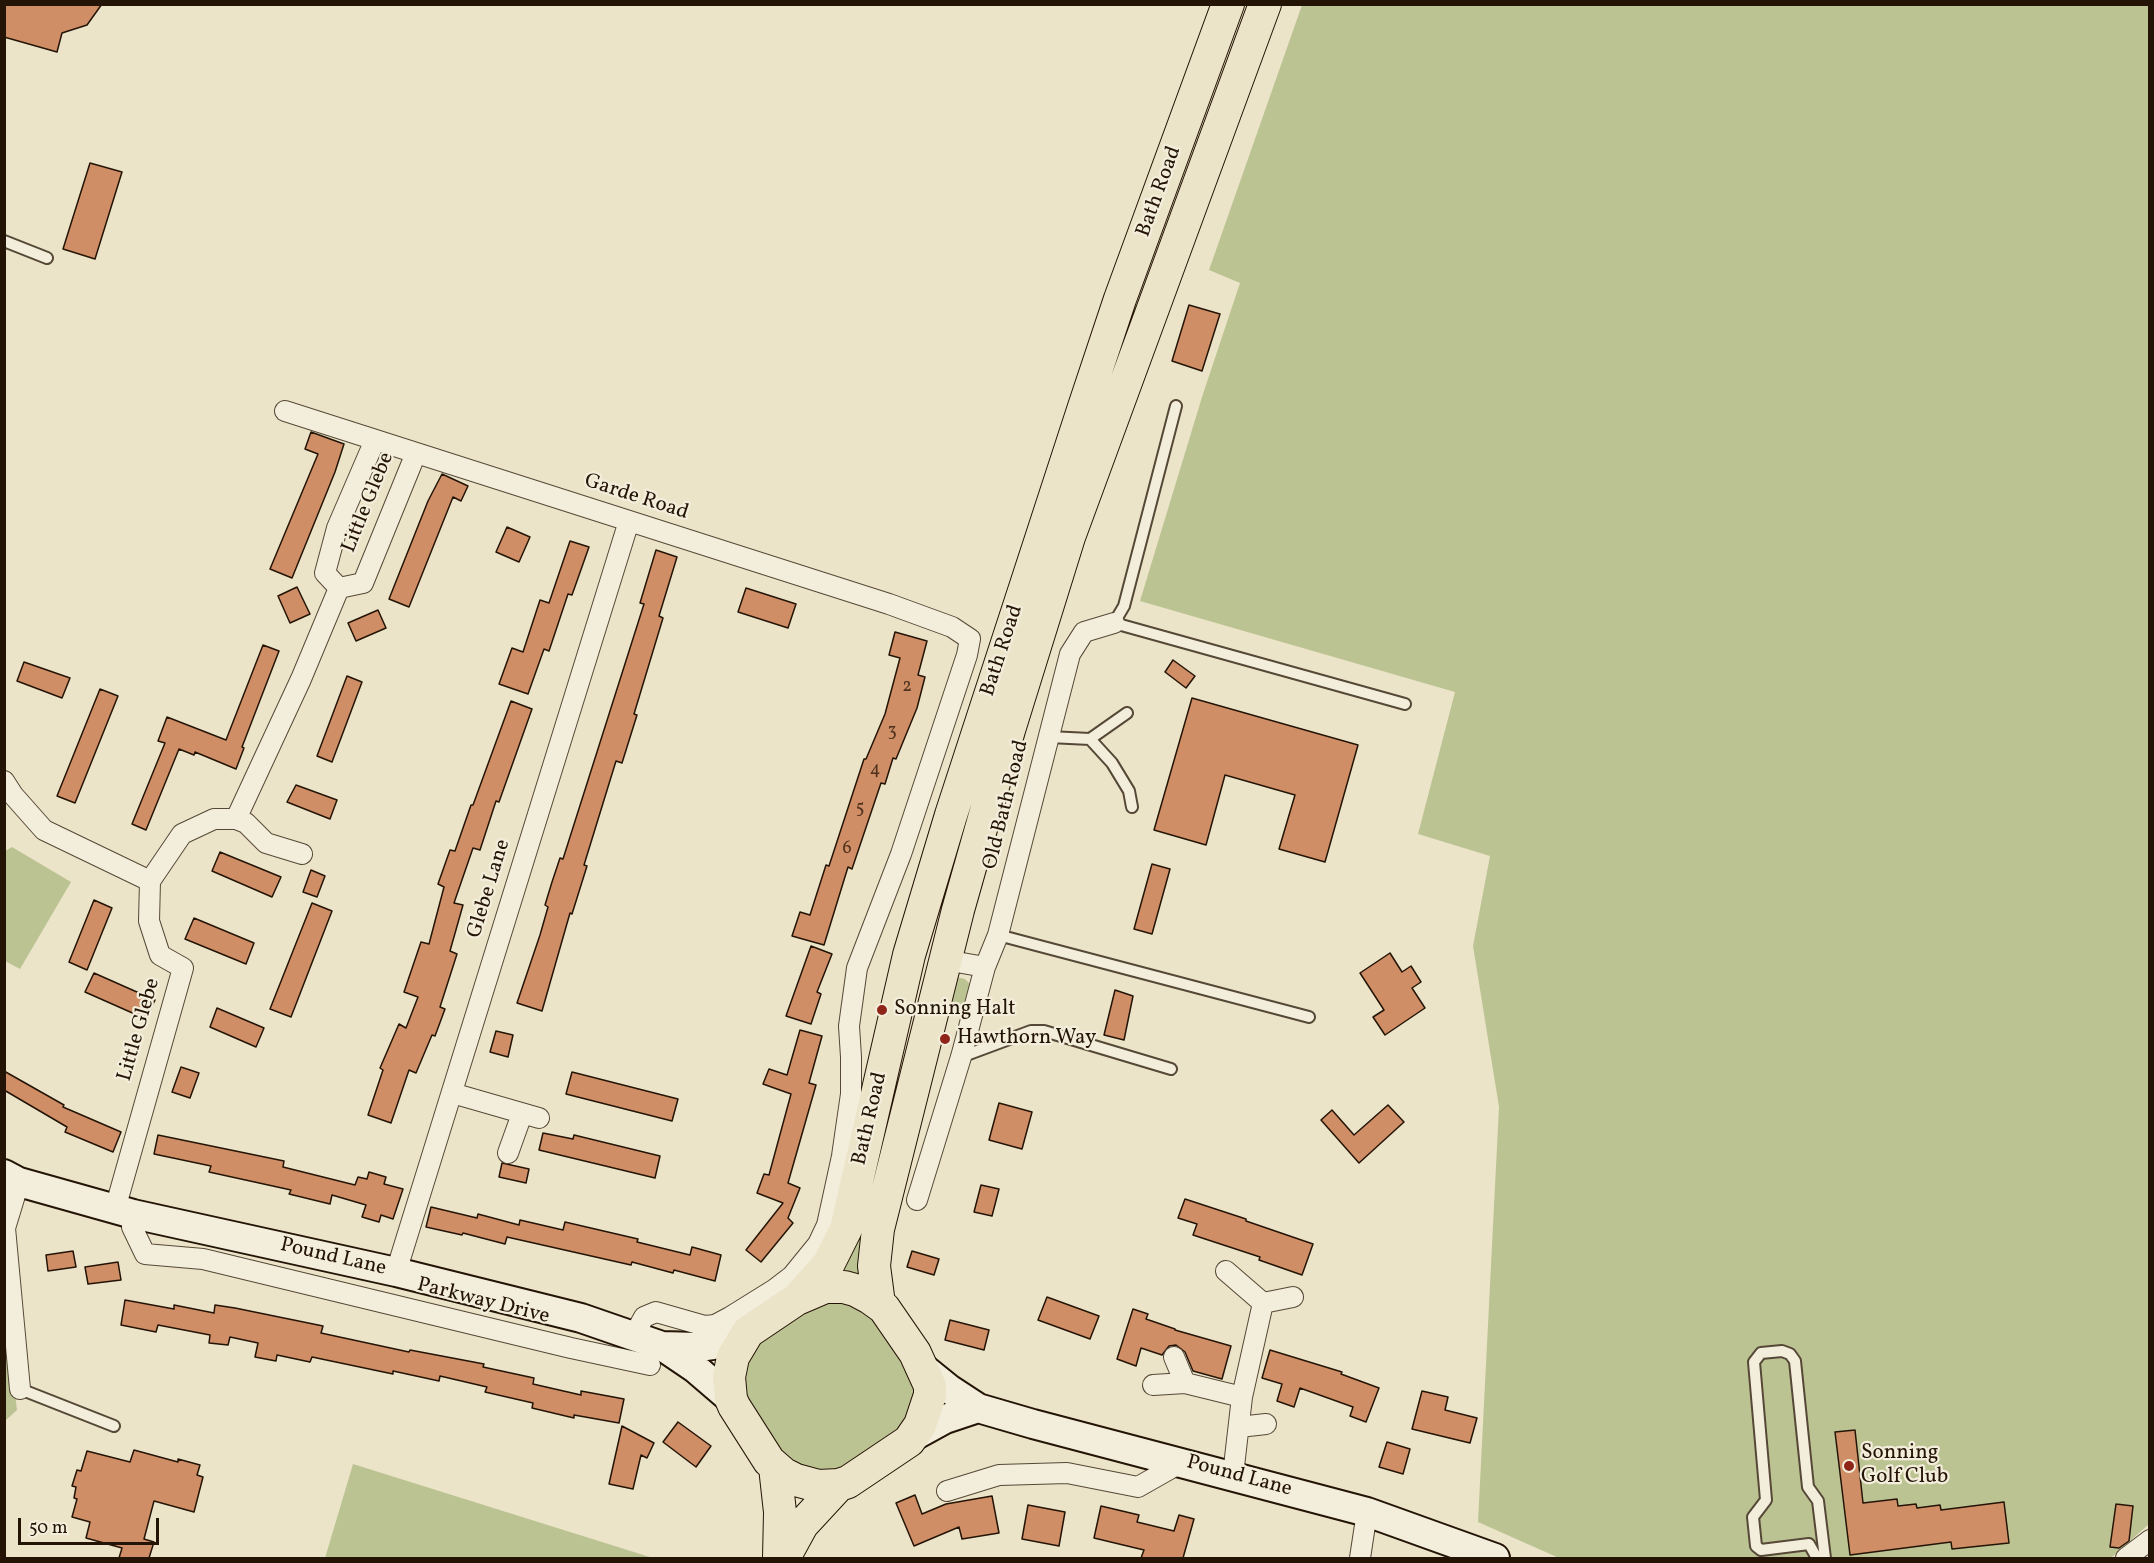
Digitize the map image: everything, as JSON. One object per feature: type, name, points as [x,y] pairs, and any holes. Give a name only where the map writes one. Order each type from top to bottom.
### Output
[{"type":"main road","name":"Bath Road","points":[[797,1299],[828,1265],[846,1229],[909,955],[951,815],[1059,477],[1120,299],[1228,4]]},
{"type":"main road","name":"Bath Road","points":[[879,1304],[874,1266],[875,1244],[945,960],[1009,730],[1069,537],[1264,4]]},
{"type":"main road","points":[[909,955],[945,960]]},
{"type":"main road","points":[[825,1287],[844,1287],[862,1293],[879,1304],[898,1327],[923,1368],[930,1386],[926,1413],[914,1436],[865,1473],[839,1485],[809,1484],[790,1477],[775,1467],[749,1432],[731,1399],[730,1366],[737,1347],[748,1332],[797,1299],[825,1287]]},
{"type":"main road","points":[[775,1467],[782,1558]]},
{"type":"main road","points":[[782,1558],[802,1525],[839,1485]]},
{"type":"street","name":"Garde Road","points":[[285,411],[889,604],[952,627],[970,639],[967,655],[901,854],[857,968],[849,1026],[851,1094],[842,1156],[826,1225],[818,1244],[792,1276],[730,1317],[705,1326],[656,1312],[644,1317],[634,1335]]},
{"type":"street","name":"Little Glebe","points":[[375,440],[337,528],[325,573],[339,588],[363,583],[416,453]]},
{"type":"street","name":"Glebe Lane","points":[[396,1272],[629,520]]},
{"type":"street","points":[[236,819],[301,679],[339,588]]},
{"type":"street","name":"Old Bath Road","points":[[917,1200],[961,1057],[985,967],[998,935],[1070,654],[1084,632],[1114,623]]},
{"type":"street","points":[[4,781],[13,795],[44,830],[150,880],[182,834],[214,819],[236,819],[246,823],[266,843],[302,854]]},
{"type":"street","name":"Little Glebe","points":[[124,1211],[183,968],[160,955],[149,921],[150,880]]},
{"type":"street","points":[[945,960],[985,967]]},
{"type":"street","points":[[452,1093],[531,1116],[508,1153]]},
{"type":"street","points":[[12,1178],[5,1228],[20,1389]]},
{"type":"street","name":"Pound Lane","points":[[12,1178],[124,1211],[396,1272],[581,1318],[634,1335],[656,1355],[696,1369],[731,1399]]},
{"type":"street","name":"Parkway Drive","points":[[124,1211],[145,1254],[203,1259],[571,1348],[656,1355]]},
{"type":"street","points":[[1226,1271],[1263,1303]]},
{"type":"street","points":[[1263,1303],[1293,1297]]},
{"type":"street","points":[[1233,1475],[1242,1397],[1263,1303]]},
{"type":"street","name":"Parkway Drive","points":[[571,1348],[581,1318]]},
{"type":"street","name":"Pound Lane","points":[[656,1355],[713,1345],[748,1332]]},
{"type":"street","points":[[1174,1358],[1185,1383]]},
{"type":"street","name":"Pound Lane","points":[[923,1368],[978,1408],[1367,1512],[1495,1558]]},
{"type":"street","points":[[1153,1385],[1185,1383],[1242,1397]]},
{"type":"street","points":[[914,1436],[945,1419],[978,1408]]},
{"type":"street","points":[[1239,1427],[1266,1424]]},
{"type":"street","points":[[947,1491],[999,1475],[1067,1473],[1138,1487],[1182,1462]]},
{"type":"street","points":[[1360,1558],[1367,1512]]},
{"type":"street","points":[[2126,1558],[2150,1540]]},
{"type":"lane","points":[[4,242],[47,258]]},
{"type":"lane","points":[[1176,406],[1124,606],[1114,623],[1405,704]]},
{"type":"lane","points":[[1049,737],[1090,740],[1127,712]]},
{"type":"lane","points":[[1090,740],[1118,773],[1129,791],[1132,807]]},
{"type":"lane","points":[[998,935],[1309,1017]]},
{"type":"lane","points":[[961,1057],[1031,1030],[1044,1031],[1171,1069]]},
{"type":"lane","points":[[1817,1558],[1809,1544],[1761,1550],[1756,1546],[1753,1516],[1766,1500],[1754,1362],[1761,1353],[1782,1351],[1790,1354],[1795,1361],[1808,1487],[1818,1501],[1825,1558]]},
{"type":"lane","points":[[20,1389],[114,1426]]},
{"type":"green space","name":"Sonning Golf Club","points":[[1302,5],[2149,5],[2149,1524],[2111,1558],[1559,1558],[1478,1522],[1499,1107],[1473,946],[1490,856],[1418,834],[1455,692],[1140,601],[1202,397],[1240,283],[1209,270]]},
{"type":"green space","points":[[12,847],[71,882],[20,969],[5,961],[5,851]]},
{"type":"green space","points":[[925,975],[930,975],[863,1279],[837,1275],[888,1092],[899,1082]]},
{"type":"green space","points":[[956,977],[965,979],[970,984],[962,1009],[954,1011],[950,1000]]},
{"type":"green space","points":[[846,1300],[871,1314],[910,1373],[915,1392],[904,1425],[847,1467],[830,1473],[795,1466],[783,1455],[748,1405],[740,1373],[758,1340],[823,1302]]},
{"type":"green space","points":[[4,1307],[17,1410],[5,1421],[4,1421]]},
{"type":"green space","points":[[353,1464],[653,1558],[325,1558]]},
{"type":"building","points":[[4,4],[102,4],[87,25],[62,33],[57,52],[4,37]]},
{"type":"building","points":[[90,163],[122,172],[95,259],[63,249]]},
{"type":"building","points":[[1189,305],[1220,314],[1202,371],[1172,361]]},
{"type":"building","points":[[311,432],[344,444],[292,578],[270,569],[318,454],[305,449]]},
{"type":"building","points":[[442,474],[468,486],[461,501],[453,497],[409,607],[389,599],[428,501]]},
{"type":"building","points":[[507,527],[530,537],[519,562],[496,552]]},
{"type":"building","points":[[570,541],[589,547],[572,595],[568,594],[549,651],[544,649],[528,694],[499,684],[512,648],[523,652],[540,600],[549,603]]},
{"type":"building","points":[[656,550],[677,557],[659,616],[663,618],[634,714],[637,715],[622,763],[616,761],[584,865],[587,866],[572,914],[570,913],[542,1011],[517,1003],[540,935],[552,882],[560,858],[563,859],[644,604],[640,603]]},
{"type":"building","points":[[297,587],[310,614],[290,623],[278,596]]},
{"type":"building","points":[[746,588],[796,604],[788,628],[738,612]]},
{"type":"building","points":[[378,610],[386,628],[356,641],[348,623]]},
{"type":"building","points":[[895,632],[927,641],[918,675],[925,677],[917,708],[896,759],[893,758],[885,784],[881,783],[852,869],[848,867],[824,945],[792,936],[800,912],[810,915],[826,865],[829,866],[864,759],[866,759],[885,714],[900,658],[889,655]]},
{"type":"building","points":[[263,645],[279,651],[242,747],[244,748],[236,769],[195,752],[194,755],[179,749],[146,830],[132,824],[165,743],[158,741],[167,717],[226,740]]},
{"type":"building","points":[[1173,660],[1195,676],[1186,688],[1165,672]]},
{"type":"building","points":[[24,662],[70,678],[62,698],[17,681]]},
{"type":"building","points":[[347,676],[362,682],[332,762],[317,756]]},
{"type":"building","points":[[100,689],[118,696],[75,803],[57,796]]},
{"type":"building","points":[[1192,698],[1358,745],[1325,862],[1279,849],[1295,795],[1225,775],[1206,845],[1154,830]]},
{"type":"building","points":[[511,701],[532,709],[499,802],[496,801],[480,850],[473,848],[454,903],[463,905],[450,951],[457,954],[440,1007],[445,1009],[435,1036],[432,1035],[416,1073],[409,1070],[391,1123],[368,1115],[383,1070],[380,1068],[399,1024],[406,1028],[418,997],[404,992],[421,942],[429,944],[444,887],[438,884],[450,850],[455,851]]},
{"type":"building","points":[[296,785],[337,800],[330,819],[287,802]]},
{"type":"building","points":[[220,852],[281,877],[272,897],[212,871]]},
{"type":"building","points":[[1152,864],[1170,869],[1152,934],[1134,929]]},
{"type":"building","points":[[311,870],[325,876],[317,897],[303,892]]},
{"type":"building","points":[[94,900],[112,908],[87,970],[69,962]]},
{"type":"building","points":[[312,903],[332,911],[291,1017],[270,1009]]},
{"type":"building","points":[[194,918],[254,943],[246,964],[185,939]]},
{"type":"building","points":[[811,946],[832,954],[817,992],[821,994],[811,1024],[786,1016]]},
{"type":"building","points":[[1390,953],[1402,972],[1411,966],[1421,982],[1412,988],[1425,1008],[1385,1035],[1373,1017],[1384,1010],[1360,973]]},
{"type":"building","points":[[94,973],[155,1000],[146,1019],[85,992]]},
{"type":"building","points":[[1115,990],[1133,996],[1124,1040],[1104,1035]]},
{"type":"building","points":[[217,1008],[264,1028],[256,1047],[210,1027]]},
{"type":"building","points":[[800,1030],[822,1036],[809,1083],[816,1085],[788,1183],[800,1188],[788,1218],[793,1223],[761,1262],[746,1250],[783,1203],[757,1193],[764,1174],[769,1175],[791,1094],[763,1084],[769,1069],[787,1075]]},
{"type":"building","points":[[496,1031],[513,1035],[508,1057],[490,1052]]},
{"type":"building","points":[[181,1067],[199,1073],[190,1098],[172,1092]]},
{"type":"building","points":[[4,1071],[64,1105],[63,1107],[121,1132],[113,1152],[65,1132],[67,1127],[4,1090]]},
{"type":"building","points":[[572,1072],[678,1099],[672,1121],[566,1094]]},
{"type":"building","points":[[999,1103],[1032,1112],[1022,1149],[989,1140]]},
{"type":"building","points":[[1388,1105],[1404,1122],[1359,1163],[1321,1120],[1332,1110],[1354,1135]]},
{"type":"building","points":[[543,1133],[573,1139],[574,1135],[660,1156],[655,1178],[539,1150]]},
{"type":"building","points":[[158,1135],[284,1161],[283,1167],[355,1185],[358,1177],[367,1179],[369,1172],[386,1177],[384,1184],[403,1189],[393,1219],[381,1215],[379,1222],[362,1217],[366,1205],[332,1195],[330,1204],[289,1194],[291,1190],[209,1172],[211,1166],[154,1154]]},
{"type":"building","points":[[502,1163],[529,1169],[526,1183],[499,1177]]},
{"type":"building","points":[[981,1185],[999,1189],[992,1216],[974,1212]]},
{"type":"building","points":[[1185,1199],[1313,1244],[1302,1275],[1259,1260],[1260,1257],[1193,1235],[1197,1224],[1178,1218]]},
{"type":"building","points":[[431,1207],[477,1218],[478,1214],[519,1225],[520,1220],[563,1230],[565,1222],[638,1239],[637,1242],[690,1255],[692,1247],[721,1255],[715,1281],[674,1270],[673,1273],[632,1262],[631,1265],[507,1237],[505,1244],[463,1233],[462,1235],[426,1227]]},
{"type":"building","points":[[73,1251],[76,1267],[48,1271],[46,1255]]},
{"type":"building","points":[[912,1251],[939,1259],[934,1275],[907,1267]]},
{"type":"building","points":[[118,1262],[121,1280],[88,1284],[85,1267]]},
{"type":"building","points":[[1047,1297],[1099,1316],[1090,1339],[1038,1320]]},
{"type":"building","points":[[125,1300],[174,1309],[174,1305],[214,1313],[215,1305],[235,1308],[323,1326],[321,1333],[409,1352],[410,1350],[484,1364],[483,1367],[534,1378],[533,1384],[581,1395],[581,1391],[624,1399],[619,1423],[574,1415],[574,1418],[532,1408],[533,1403],[485,1392],[487,1387],[440,1376],[439,1381],[312,1357],[310,1362],[277,1355],[276,1361],[255,1357],[258,1343],[230,1337],[228,1345],[209,1343],[210,1335],[158,1325],[156,1332],[121,1325]]},
{"type":"building","points":[[1133,1309],[1148,1314],[1146,1319],[1175,1330],[1231,1346],[1222,1379],[1193,1371],[1185,1352],[1176,1345],[1169,1346],[1162,1355],[1141,1348],[1136,1366],[1117,1359]]},
{"type":"building","points":[[950,1320],[989,1330],[984,1350],[945,1340]]},
{"type":"building","points":[[1270,1350],[1342,1372],[1341,1374],[1379,1388],[1366,1422],[1350,1416],[1353,1407],[1300,1388],[1294,1407],[1277,1401],[1282,1384],[1262,1378]]},
{"type":"building","points":[[1422,1391],[1448,1397],[1445,1410],[1477,1418],[1470,1443],[1412,1429]]},
{"type":"building","points":[[678,1422],[711,1446],[696,1467],[663,1442]]},
{"type":"building","points":[[622,1426],[654,1443],[647,1458],[641,1455],[633,1489],[609,1484]]},
{"type":"building","name":"Sonning Golf Club","points":[[1855,1430],[1863,1503],[1897,1499],[1898,1506],[1916,1504],[1917,1508],[1940,1505],[1941,1510],[2004,1502],[2009,1543],[1952,1549],[1951,1542],[1850,1555],[1835,1432]]},
{"type":"building","points":[[1387,1442],[1410,1449],[1403,1474],[1379,1467]]},
{"type":"building","points":[[134,1450],[178,1462],[178,1459],[200,1465],[197,1475],[203,1477],[194,1512],[154,1501],[144,1539],[154,1542],[149,1558],[119,1558],[122,1548],[86,1538],[90,1522],[72,1517],[77,1499],[74,1498],[76,1487],[72,1486],[77,1470],[81,1471],[87,1451],[130,1462]]},
{"type":"building","points":[[915,1495],[922,1514],[946,1504],[992,1496],[999,1533],[962,1539],[959,1527],[914,1546],[896,1503]]},
{"type":"building","points":[[2116,1504],[2133,1506],[2129,1541],[2119,1548],[2110,1547]]},
{"type":"building","points":[[1028,1505],[1065,1512],[1059,1546],[1022,1539]]},
{"type":"building","points":[[1101,1506],[1139,1515],[1137,1522],[1174,1531],[1179,1515],[1194,1519],[1183,1558],[1141,1558],[1144,1550],[1094,1538]]},
{"type":"place","name":"Sonning Halt","points":[[882,1010]]},
{"type":"place","name":"Hawthorn Way","points":[[945,1039]]},
{"type":"place","name":"Sonning Golf Club","points":[[1849,1466]]}]
